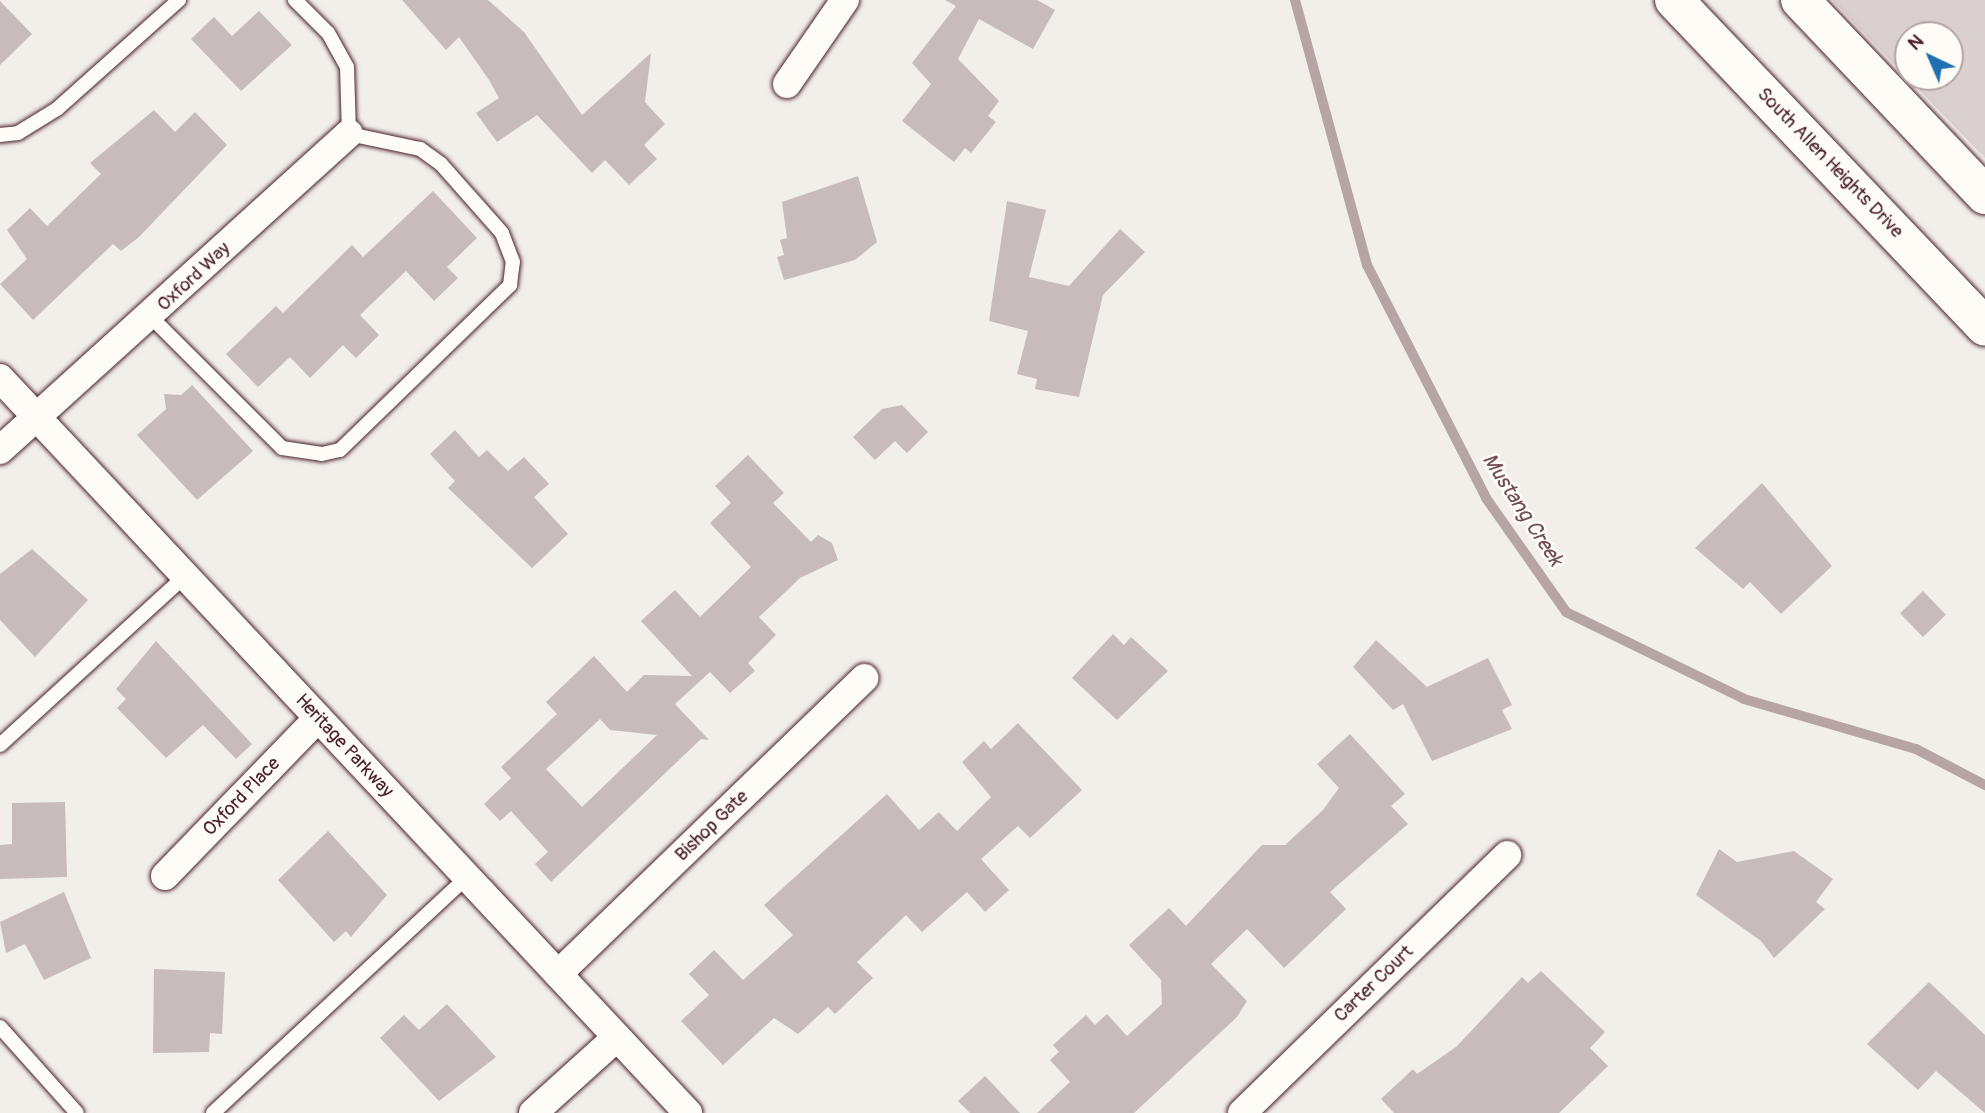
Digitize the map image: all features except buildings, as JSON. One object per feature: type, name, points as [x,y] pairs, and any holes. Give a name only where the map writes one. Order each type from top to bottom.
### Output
[{"type":"main road","name":"South Allen Heights Drive","points":[[1674,0],[1985,327]]},
{"type":"main road","points":[[1800,0],[1985,195]]},
{"type":"street","points":[[787,84],[845,0]]},
{"type":"street","name":"Oxford Way","points":[[0,450],[151,317],[349,134]]},
{"type":"street","name":"Heritage Parkway","points":[[0,378],[688,1113]]},
{"type":"street","name":"Bishop Gate","points":[[558,974],[865,678]]},
{"type":"street","name":"Oxford Place","points":[[165,876],[318,718]]},
{"type":"street","name":"Carter Court","points":[[1242,1113],[1507,855]]},
{"type":"street","points":[[533,1113],[617,1037]]},
{"type":"lane","points":[[0,135],[18,133],[57,108],[179,0]]},
{"type":"lane","points":[[151,317],[282,448],[322,454],[340,450],[510,285],[513,262],[481,202],[441,164],[420,149],[349,134],[347,67],[328,33],[295,0]]},
{"type":"lane","points":[[0,745],[185,576]]},
{"type":"lane","points":[[214,1113],[467,877]]},
{"type":"lane","points":[[0,1027],[77,1113]]},
{"type":"shaded area","points":[[1832,0],[1985,0],[1985,158],[1920,91],[1964,91],[1964,21],[1894,21],[1894,64]]},
{"type":"waterway","name":"Mustang Creek","points":[[1295,0],[1367,265],[1486,498],[1566,612],[1744,699],[1916,749],[1985,785]]}]
